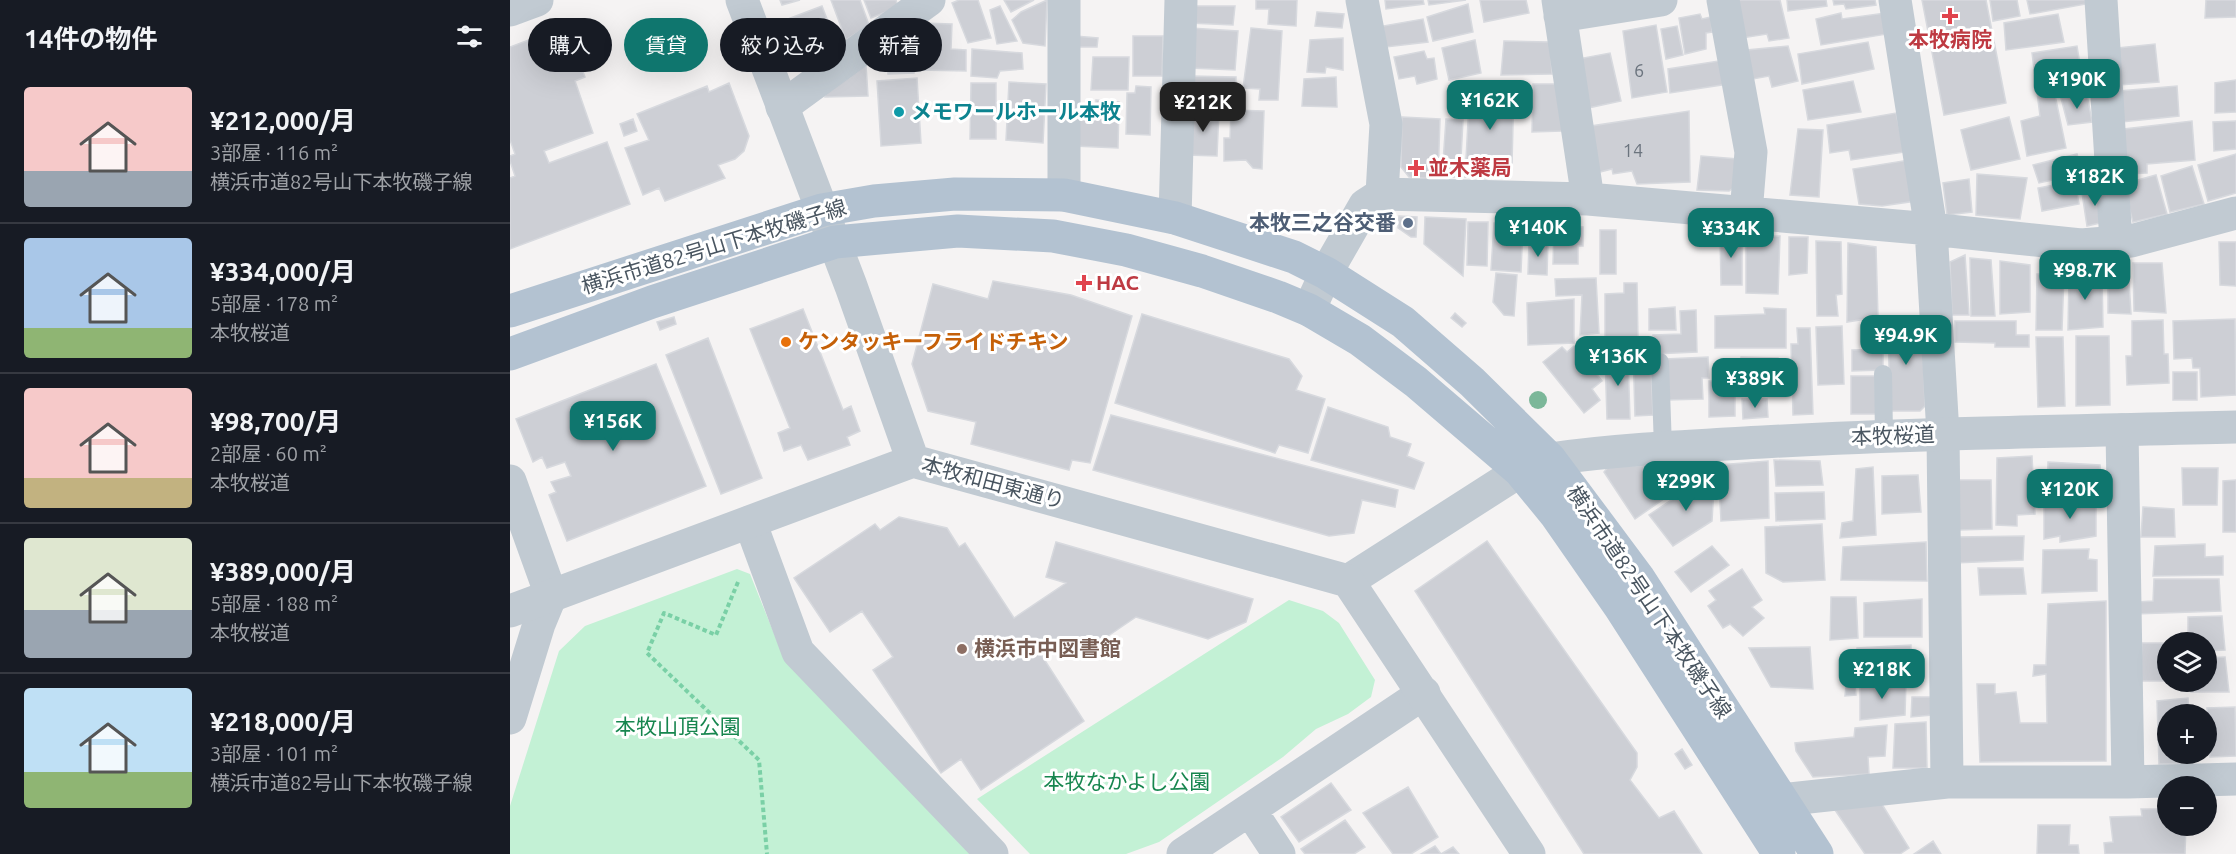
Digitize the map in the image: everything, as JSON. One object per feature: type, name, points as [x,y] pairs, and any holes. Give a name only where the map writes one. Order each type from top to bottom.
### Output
[{"type":"main road","name":"横浜市道82号山下本牧磯子線","points":[[510,311],[822,210],[874,201],[955,194],[1064,195],[1175,218],[1294,257],[1326,273],[1403,322],[1472,382],[1550,459],[1638,577],[1817,854]]},
{"type":"main road","name":"横浜市道82号山下本牧磯子線","points":[[510,354],[652,302],[835,242],[958,231],[1053,236],[1126,250],[1202,271],[1309,310],[1360,340],[1416,382],[1520,471],[1556,515],[1620,608],[1779,854]]},
{"type":"street","points":[[742,0],[835,242],[913,461]]},
{"type":"street","points":[[1064,0],[1064,195]]},
{"type":"street","points":[[1175,218],[1181,0]]},
{"type":"street","points":[[1362,0],[1386,124],[1382,194]]},
{"type":"street","points":[[1588,199],[1559,8],[1661,0]]},
{"type":"street","points":[[1724,0],[1751,152],[1746,213]]},
{"type":"street","points":[[1894,0],[1931,229],[1943,434],[1947,782]]},
{"type":"street","points":[[2101,0],[2116,242]]},
{"type":"street","points":[[782,107],[917,4]]},
{"type":"street","points":[[1309,310],[1326,273],[1365,206],[1382,194],[1588,199],[1931,229],[2081,245],[2131,241],[2236,213]]},
{"type":"street","name":"本牧桜道","points":[[1348,581],[1520,471],[1550,459],[1590,453],[1884,435],[2236,427]]},
{"type":"street","points":[[2122,430],[2128,783]]},
{"type":"street","name":"本牧和田東通り","points":[[510,611],[913,461],[1348,581]]},
{"type":"street","points":[[510,481],[551,595],[539,624],[510,718]]},
{"type":"street","points":[[750,522],[798,652],[992,854]]},
{"type":"street","points":[[1348,581],[1529,854]]},
{"type":"street","points":[[1183,854],[1424,693]]},
{"type":"street","points":[[1781,800],[1947,782],[2128,783],[2236,778]]},
{"type":"street","points":[[1250,810],[1280,854]]},
{"type":"lane","points":[[1660,362],[1663,448]]},
{"type":"lane","points":[[1883,374],[1884,435]]},
{"type":"path","points":[[732,601],[716,636],[664,613],[647,653],[759,760],[767,854]]},
{"type":"green space","name":"本牧山頂公園","points":[[737,569],[750,574],[781,651],[970,854],[510,854],[510,806],[559,651],[585,626]]},
{"type":"green space","name":"本牧なかよし公園","points":[[1289,600],[1323,611],[1339,623],[1375,680],[1371,697],[1348,714],[1316,729],[1283,757],[1159,842],[1126,854],[1030,854],[977,799]]},
{"type":"building","points":[[780,0],[800,0],[782,5]]},
{"type":"building","points":[[831,0],[860,0],[866,18],[858,18],[858,32],[846,40],[846,18],[838,18]]},
{"type":"building","points":[[864,0],[896,0],[898,7],[871,18]]},
{"type":"building","points":[[959,0],[978,0],[991,38],[968,43],[952,3]]},
{"type":"building","points":[[1004,0],[1034,0],[1011,12]]},
{"type":"building","points":[[1047,0],[1045,46],[1023,43],[1012,20],[1021,12]]},
{"type":"building","points":[[1256,0],[1297,0],[1296,26],[1268,24],[1269,9],[1256,9]]},
{"type":"building","points":[[1385,0],[1423,0],[1424,4],[1386,9]]},
{"type":"building","points":[[1428,0],[1466,0],[1429,5]]},
{"type":"building","points":[[1480,0],[1526,0],[1529,13],[1484,22]]},
{"type":"building","points":[[1736,0],[1780,0],[1789,38],[1769,41],[1767,34],[1742,38]]},
{"type":"building","points":[[1787,0],[1826,0],[1827,6],[1788,11]]},
{"type":"building","points":[[1833,0],[1875,0],[1876,5],[1846,9],[1844,4],[1834,5]]},
{"type":"building","points":[[1922,0],[1986,0],[2006,103],[1944,115]]},
{"type":"building","points":[[1990,0],[2017,0],[2020,16],[1993,21]]},
{"type":"building","points":[[2027,0],[2085,0],[2086,4],[2030,14]]},
{"type":"building","points":[[2206,0],[2236,0],[2236,17],[2205,18]]},
{"type":"building","points":[[1468,4],[1473,32],[1433,41],[1427,17]]},
{"type":"building","points":[[822,6],[827,18],[791,18]]},
{"type":"building","points":[[1000,6],[1017,41],[997,44],[990,10]]},
{"type":"building","points":[[1190,6],[1235,6],[1233,25],[1189,23]]},
{"type":"building","points":[[1317,12],[1344,14],[1342,28],[1315,26]]},
{"type":"building","points":[[1841,13],[1842,19],[1885,13],[1887,34],[1821,45],[1816,19]]},
{"type":"building","points":[[1700,14],[1702,19],[1711,17],[1712,32],[1706,33],[1706,49],[1685,54],[1679,18]]},
{"type":"building","points":[[2058,14],[2064,42],[2006,50],[2004,23]]},
{"type":"building","points":[[1423,19],[1428,42],[1386,47],[1383,26]]},
{"type":"building","points":[[942,24],[952,24],[951,49],[966,50],[966,71],[942,70]]},
{"type":"building","points":[[1656,25],[1667,92],[1632,98],[1623,31]]},
{"type":"building","points":[[1677,26],[1683,55],[1666,59],[1661,29]]},
{"type":"building","points":[[1190,28],[1238,31],[1235,70],[1190,68]]},
{"type":"building","points":[[1251,28],[1282,31],[1278,100],[1259,100],[1260,89],[1243,88]]},
{"type":"building","points":[[1075,36],[1098,38],[1097,47],[1075,47]]},
{"type":"building","points":[[1133,36],[1163,36],[1162,76],[1133,76]]},
{"type":"building","points":[[1343,38],[1343,70],[1326,67],[1325,73],[1307,72],[1310,40]]},
{"type":"building","points":[[528,40],[528,72],[583,72],[585,77],[575,81],[593,133],[544,151],[549,163],[607,142],[630,204],[510,249],[510,178],[515,176],[510,156],[515,154],[510,140],[510,47]]},
{"type":"building","points":[[1475,40],[1481,73],[1449,80],[1442,48]]},
{"type":"building","points":[[1504,41],[1550,42],[1552,74],[1501,75]]},
{"type":"building","points":[[1868,42],[1874,69],[1802,84],[1798,54]]},
{"type":"building","points":[[2155,44],[2159,82],[2119,85],[2118,48]]},
{"type":"building","points":[[1788,46],[1798,81],[1772,87],[1769,76],[1753,79],[1747,50]]},
{"type":"building","points":[[2077,46],[2084,89],[2055,95],[2066,148],[2027,156],[2021,121],[2040,116],[2032,53]]},
{"type":"building","points":[[972,49],[1022,53],[1023,69],[1000,71],[997,78],[971,76]]},
{"type":"building","points":[[1424,51],[1427,59],[1434,58],[1437,79],[1417,84],[1415,76],[1399,79],[1394,57]]},
{"type":"building","points":[[1610,53],[1621,101],[1588,108],[1578,59]]},
{"type":"building","points":[[1093,57],[1129,57],[1128,90],[1091,90]]},
{"type":"building","points":[[1725,60],[1728,84],[1670,93],[1668,69]]},
{"type":"building","points":[[858,69],[858,72],[866,72],[868,96],[825,97],[826,83]]},
{"type":"building","points":[[888,72],[914,72],[914,73],[888,74]]},
{"type":"building","points":[[1192,76],[1236,77],[1235,105],[1193,103]]},
{"type":"building","points":[[1336,77],[1337,107],[1302,106],[1304,79]]},
{"type":"building","name":"メモワールホール本牧","points":[[917,78],[921,143],[881,146],[877,81]]},
{"type":"building","points":[[2236,80],[2236,112],[2215,113],[2215,83]]},
{"type":"building","points":[[1853,81],[1861,112],[1808,120],[1803,90]]},
{"type":"building","points":[[1009,82],[1046,84],[1043,143],[1006,140]]},
{"type":"building","points":[[729,83],[749,136],[744,151],[735,159],[718,165],[725,178],[665,201],[659,188],[643,195],[625,148],[649,140],[637,114],[707,86],[709,92]]},
{"type":"building","points":[[971,83],[996,83],[996,139],[970,139]]},
{"type":"building","points":[[1533,84],[1561,84],[1562,131],[1532,132]]},
{"type":"building","points":[[1470,85],[1514,86],[1512,164],[1505,173],[1489,174],[1488,179],[1465,177]]},
{"type":"building","points":[[1136,86],[1151,87],[1150,135],[1126,134],[1127,93],[1135,93]]},
{"type":"building","points":[[2177,86],[2179,116],[2122,122],[2119,91]]},
{"type":"building","points":[[2087,94],[2092,122],[2068,125],[2061,98]]},
{"type":"building","points":[[1096,100],[1119,102],[1118,148],[1074,146],[1075,111],[1085,111],[1085,105],[1096,106]]},
{"type":"building","points":[[1188,110],[1219,111],[1217,156],[1186,155]]},
{"type":"building","points":[[1231,110],[1264,111],[1262,169],[1253,168],[1246,160],[1224,161],[1224,138],[1230,138]]},
{"type":"building","points":[[1689,111],[1690,182],[1637,184],[1632,171],[1613,174],[1612,169],[1596,173],[1591,126]]},
{"type":"building","points":[[1896,113],[1905,152],[1851,160],[1849,150],[1830,153],[1827,125]]},
{"type":"building","points":[[1402,117],[1440,119],[1438,179],[1409,177],[1401,167]]},
{"type":"building","points":[[2009,117],[2020,159],[1971,170],[1961,130]]},
{"type":"building","points":[[633,119],[637,131],[624,136],[620,124]]},
{"type":"building","points":[[1446,119],[1463,120],[1460,177],[1442,177]]},
{"type":"building","points":[[2192,121],[2195,160],[2147,164],[2147,173],[2126,174],[2124,129]]},
{"type":"building","points":[[2236,121],[2236,149],[2214,151],[2213,122]]},
{"type":"building","points":[[1798,129],[1823,130],[1819,197],[1790,195]]},
{"type":"building","points":[[2077,154],[2082,174],[2039,183],[2033,165]]},
{"type":"building","points":[[2236,154],[2236,193],[2208,201],[2198,165]]},
{"type":"building","points":[[1701,156],[1738,159],[1737,185],[1729,191],[1697,190]]},
{"type":"building","points":[[1909,160],[1916,201],[1882,206],[1859,204],[1853,169]]},
{"type":"building","points":[[2192,166],[2204,204],[2170,212],[2161,176]]},
{"type":"building","points":[[1977,174],[2027,178],[2020,219],[1976,215]]},
{"type":"building","points":[[2156,175],[2167,214],[2133,222],[2123,184]]},
{"type":"building","points":[[1969,179],[1972,212],[1947,215],[1943,183]]},
{"type":"building","points":[[2075,181],[2079,204],[2042,211],[2038,188]]},
{"type":"building","points":[[2104,189],[2109,221],[2087,226],[2082,193]]},
{"type":"building","name":"本牧三之谷交番","points":[[1399,216],[1417,217],[1416,237],[1411,237],[1398,228]]},
{"type":"building","points":[[1425,217],[1466,219],[1463,276],[1424,244]]},
{"type":"building","points":[[1468,222],[1488,222],[1487,266],[1467,265]]},
{"type":"building","points":[[1494,223],[1523,225],[1521,272],[1491,270]]},
{"type":"building","points":[[1554,226],[1583,227],[1583,246],[1578,246],[1578,264],[1553,264]]},
{"type":"building","points":[[1600,230],[1616,230],[1616,274],[1600,274]]},
{"type":"building","points":[[1742,233],[1742,285],[1721,285],[1720,234]]},
{"type":"building","points":[[1780,236],[1778,294],[1746,293],[1746,237]]},
{"type":"building","points":[[1789,237],[1808,237],[1807,273],[1789,275]]},
{"type":"building","points":[[1529,241],[1548,241],[1547,275],[1528,274]]},
{"type":"building","points":[[1816,241],[1841,242],[1842,294],[1836,295],[1838,316],[1817,316]]},
{"type":"building","points":[[2219,242],[2236,242],[2236,286],[2220,285]]},
{"type":"building","points":[[1848,243],[1876,247],[1878,317],[1847,322]]},
{"type":"building","points":[[1965,255],[1969,315],[1952,315],[1950,262]]},
{"type":"building","points":[[1970,258],[1991,260],[1995,316],[1971,316]]},
{"type":"building","points":[[2000,261],[2030,265],[2030,312],[2000,314]]},
{"type":"building","points":[[2133,263],[2162,263],[2166,313],[2134,311]]},
{"type":"building","points":[[2128,265],[2131,314],[2108,313],[2108,268]]},
{"type":"building","points":[[1496,273],[1517,275],[1514,316],[1504,315],[1493,302]]},
{"type":"building","points":[[2102,273],[2103,327],[2068,330],[2069,274]]},
{"type":"building","points":[[2037,274],[2064,274],[2062,330],[2036,330]]},
{"type":"building","points":[[1596,278],[1599,333],[1580,335],[1582,295],[1556,296],[1555,279]]},
{"type":"building","points":[[993,281],[1071,295],[1132,316],[1090,463],[1072,460],[1069,470],[971,444],[976,422],[928,411],[912,364],[933,284],[988,299]]},
{"type":"building","points":[[1624,283],[1637,283],[1638,339],[1605,339],[1605,294],[1624,293]]},
{"type":"building","points":[[1574,299],[1574,343],[1528,345],[1527,303]]},
{"type":"building","points":[[1675,307],[1676,330],[1649,330],[1649,309]]},
{"type":"building","points":[[1764,308],[1786,309],[1786,348],[1715,348],[1715,316],[1765,314]]},
{"type":"building","points":[[803,309],[843,410],[851,406],[860,431],[847,437],[850,445],[808,460],[801,445],[784,451],[778,433],[790,428],[750,329]]},
{"type":"building","points":[[1696,310],[1697,352],[1654,354],[1653,335],[1681,334],[1680,311]]},
{"type":"building","points":[[1455,313],[1466,323],[1462,327],[1451,318]]},
{"type":"building","points":[[1142,314],[1289,359],[1302,376],[1296,390],[1325,399],[1308,453],[1279,445],[1275,453],[1115,403]]},
{"type":"building","points":[[674,317],[676,324],[660,330],[657,322]]},
{"type":"building","points":[[2235,319],[2236,395],[2201,397],[2200,368],[2193,368],[2192,358],[2174,359],[2173,321]]},
{"type":"building","points":[[1922,320],[1925,406],[1920,411],[1890,411],[1888,321]]},
{"type":"building","points":[[2163,320],[2164,354],[2168,354],[2169,383],[2127,385],[2126,356],[2132,356],[2132,321]]},
{"type":"building","points":[[1955,321],[2016,321],[2016,335],[2029,335],[2029,347],[1995,347],[1995,343],[1955,342]]},
{"type":"building","points":[[1842,326],[1844,384],[1818,385],[1816,327]]},
{"type":"building","points":[[1797,328],[1810,328],[1813,414],[1793,415],[1791,344],[1798,344]]},
{"type":"building","points":[[2076,336],[2109,336],[2110,405],[2076,406]]},
{"type":"building","points":[[2036,337],[2063,337],[2065,406],[2038,407]]},
{"type":"building","points":[[708,338],[762,478],[721,494],[666,355]]},
{"type":"building","points":[[1574,346],[1602,381],[1592,389],[1600,400],[1584,413],[1543,362],[1562,347],[1567,352]]},
{"type":"building","points":[[1650,347],[1653,415],[1635,416],[1633,348]]},
{"type":"building","points":[[1883,349],[1883,370],[1852,371],[1852,350]]},
{"type":"building","points":[[1628,355],[1630,419],[1607,419],[1605,356]]},
{"type":"building","points":[[1708,357],[1709,378],[1702,378],[1703,399],[1667,400],[1665,359]]},
{"type":"building","points":[[1741,357],[1778,358],[1777,391],[1740,390]]},
{"type":"building","points":[[656,364],[706,486],[567,541],[549,495],[556,492],[551,482],[571,476],[565,462],[547,468],[542,457],[533,462],[516,419]]},
{"type":"building","points":[[2173,372],[2197,372],[2197,400],[2173,400]]},
{"type":"building","points":[[1851,376],[1875,376],[1876,414],[1851,414]]},
{"type":"building","points":[[1709,381],[1735,381],[1735,416],[1709,417]]},
{"type":"building","points":[[1742,399],[1767,399],[1768,417],[1743,419]]},
{"type":"building","points":[[1328,407],[1388,427],[1390,437],[1411,444],[1407,456],[1424,463],[1414,489],[1311,460]]},
{"type":"building","points":[[1111,415],[1398,490],[1395,507],[1362,500],[1354,533],[1329,536],[1093,470]]},
{"type":"building","points":[[2032,456],[2035,514],[2017,515],[2017,526],[1996,525],[1997,458]]},
{"type":"building","points":[[1774,460],[1820,461],[1823,485],[1776,486]]},
{"type":"building","points":[[1768,461],[1769,518],[1721,521],[1718,465]]},
{"type":"building","points":[[2048,462],[2100,465],[2102,493],[2047,497]]},
{"type":"building","points":[[1676,465],[1691,480],[1635,519],[1604,472],[1609,466]]},
{"type":"building","points":[[1873,467],[1876,535],[1840,538],[1842,523],[1853,521],[1856,469]]},
{"type":"building","points":[[2182,468],[2218,468],[2217,505],[2183,505]]},
{"type":"building","points":[[1918,475],[1921,512],[1882,514],[1882,476]]},
{"type":"building","points":[[1707,476],[1714,487],[1712,521],[1673,546],[1649,515]]},
{"type":"building","points":[[1958,480],[1991,480],[1992,529],[1959,530]]},
{"type":"building","points":[[2236,480],[2236,532],[2223,532],[2223,481]]},
{"type":"building","points":[[1824,492],[1825,519],[1776,521],[1775,493]]},
{"type":"building","points":[[2096,501],[2096,536],[2060,542],[2060,536],[2044,539],[2044,503]]},
{"type":"building","points":[[2143,507],[2174,509],[2175,537],[2141,537]]},
{"type":"building","points":[[899,517],[947,528],[959,547],[965,543],[1014,618],[1066,583],[1046,577],[1056,542],[1253,599],[1246,622],[1208,639],[1136,617],[1080,655],[1068,638],[1042,656],[1084,721],[981,790],[961,759],[941,773],[873,670],[893,657],[862,611],[830,632],[794,578],[875,524],[880,530]]},
{"type":"building","points":[[1822,524],[1825,580],[1783,582],[1766,573],[1765,527]]},
{"type":"building","points":[[2024,536],[2023,560],[1955,563],[1957,537]]},
{"type":"building","points":[[1487,541],[1637,753],[1637,767],[1630,780],[1659,818],[1674,811],[1702,854],[1584,854],[1415,591]]},
{"type":"building","points":[[1926,542],[1927,581],[1841,580],[1843,547]]},
{"type":"building","points":[[2205,544],[2205,557],[2223,556],[2223,575],[2153,576],[2155,546]]},
{"type":"building","points":[[1712,546],[1729,565],[1691,592],[1675,572]]},
{"type":"building","points":[[2089,549],[2088,559],[2097,560],[2097,591],[2042,593],[2043,550]]},
{"type":"building","points":[[1978,568],[2023,568],[2026,594],[1980,595]]},
{"type":"building","points":[[1742,569],[1762,600],[1752,607],[1764,618],[1743,636],[1730,624],[1723,628],[1708,606],[1716,600],[1709,591]]},
{"type":"building","points":[[2154,579],[2219,579],[2221,611],[2135,614],[2136,602],[2153,601]]},
{"type":"building","points":[[1831,597],[1856,597],[1858,638],[1830,640]]},
{"type":"building","points":[[1922,599],[1922,637],[1864,637],[1864,603]]},
{"type":"building","points":[[2106,601],[2106,761],[1980,762],[1977,684],[1995,684],[1995,694],[2016,692],[2020,723],[2047,723],[2046,674],[2033,676],[2034,665],[2046,665],[2048,604]]},
{"type":"building","points":[[2222,616],[2225,650],[2217,650],[2217,632],[2188,632],[2188,617]]},
{"type":"building","points":[[2142,643],[2157,643],[2157,681],[2140,681]]},
{"type":"building","points":[[1911,645],[1911,662],[1923,662],[1924,674],[1857,676],[1857,648]]},
{"type":"building","points":[[1810,647],[1813,689],[1771,687],[1749,648]]},
{"type":"building","points":[[2217,657],[2225,657],[2229,692],[2217,692]]},
{"type":"building","points":[[1906,681],[1905,715],[1860,720],[1860,683]]},
{"type":"building","points":[[1855,683],[1856,695],[1845,696],[1846,685]]},
{"type":"building","points":[[1912,697],[1932,697],[1932,715],[1911,717]]},
{"type":"building","points":[[2188,698],[2188,704],[2157,704],[2157,701]]},
{"type":"building","points":[[2235,707],[2236,756],[2217,757],[2217,708]]},
{"type":"building","points":[[1926,722],[1927,768],[1893,768],[1895,724]]},
{"type":"building","points":[[1887,725],[1885,756],[1868,757],[1869,774],[1813,777],[1796,751],[1795,743],[1854,737],[1855,728]]},
{"type":"building","points":[[1682,749],[1692,765],[1685,769],[1675,754]]},
{"type":"building","points":[[1331,783],[1351,810],[1299,842],[1281,817]]},
{"type":"building","points":[[1408,787],[1438,837],[1411,854],[1393,854],[1363,813]]},
{"type":"building","points":[[1880,801],[1909,848],[1900,854],[1865,854],[1833,807]]},
{"type":"building","points":[[2141,809],[2157,809],[2157,836],[2186,836],[2185,854],[2105,854],[2104,843],[2113,842],[2110,817],[2142,816]]},
{"type":"building","points":[[1345,820],[1365,847],[1354,854],[1305,854],[1301,849]]},
{"type":"building","points":[[2038,825],[2070,825],[2069,845],[2078,845],[2079,854],[2037,854]]},
{"type":"building","points":[[1933,841],[1941,854],[1914,854]]},
{"type":"building","points":[[1435,846],[1441,854],[1421,854]]},
{"type":"building","points":[[1453,847],[1459,854],[1441,854]]},
{"type":"place","name":"本牧病院","points":[[1950,16]]},
{"type":"place","name":"メモワールホール本牧","points":[[899,112]]},
{"type":"place","name":"並木薬局","points":[[1416,168]]},
{"type":"place","name":"本牧三之谷交番","points":[[1408,223]]},
{"type":"place","name":"HAC","points":[[1084,283]]},
{"type":"place","name":"ケンタッキーフライドチキン","points":[[786,342]]},
{"type":"place","name":"横浜市中図書館","points":[[962,649]]}]
